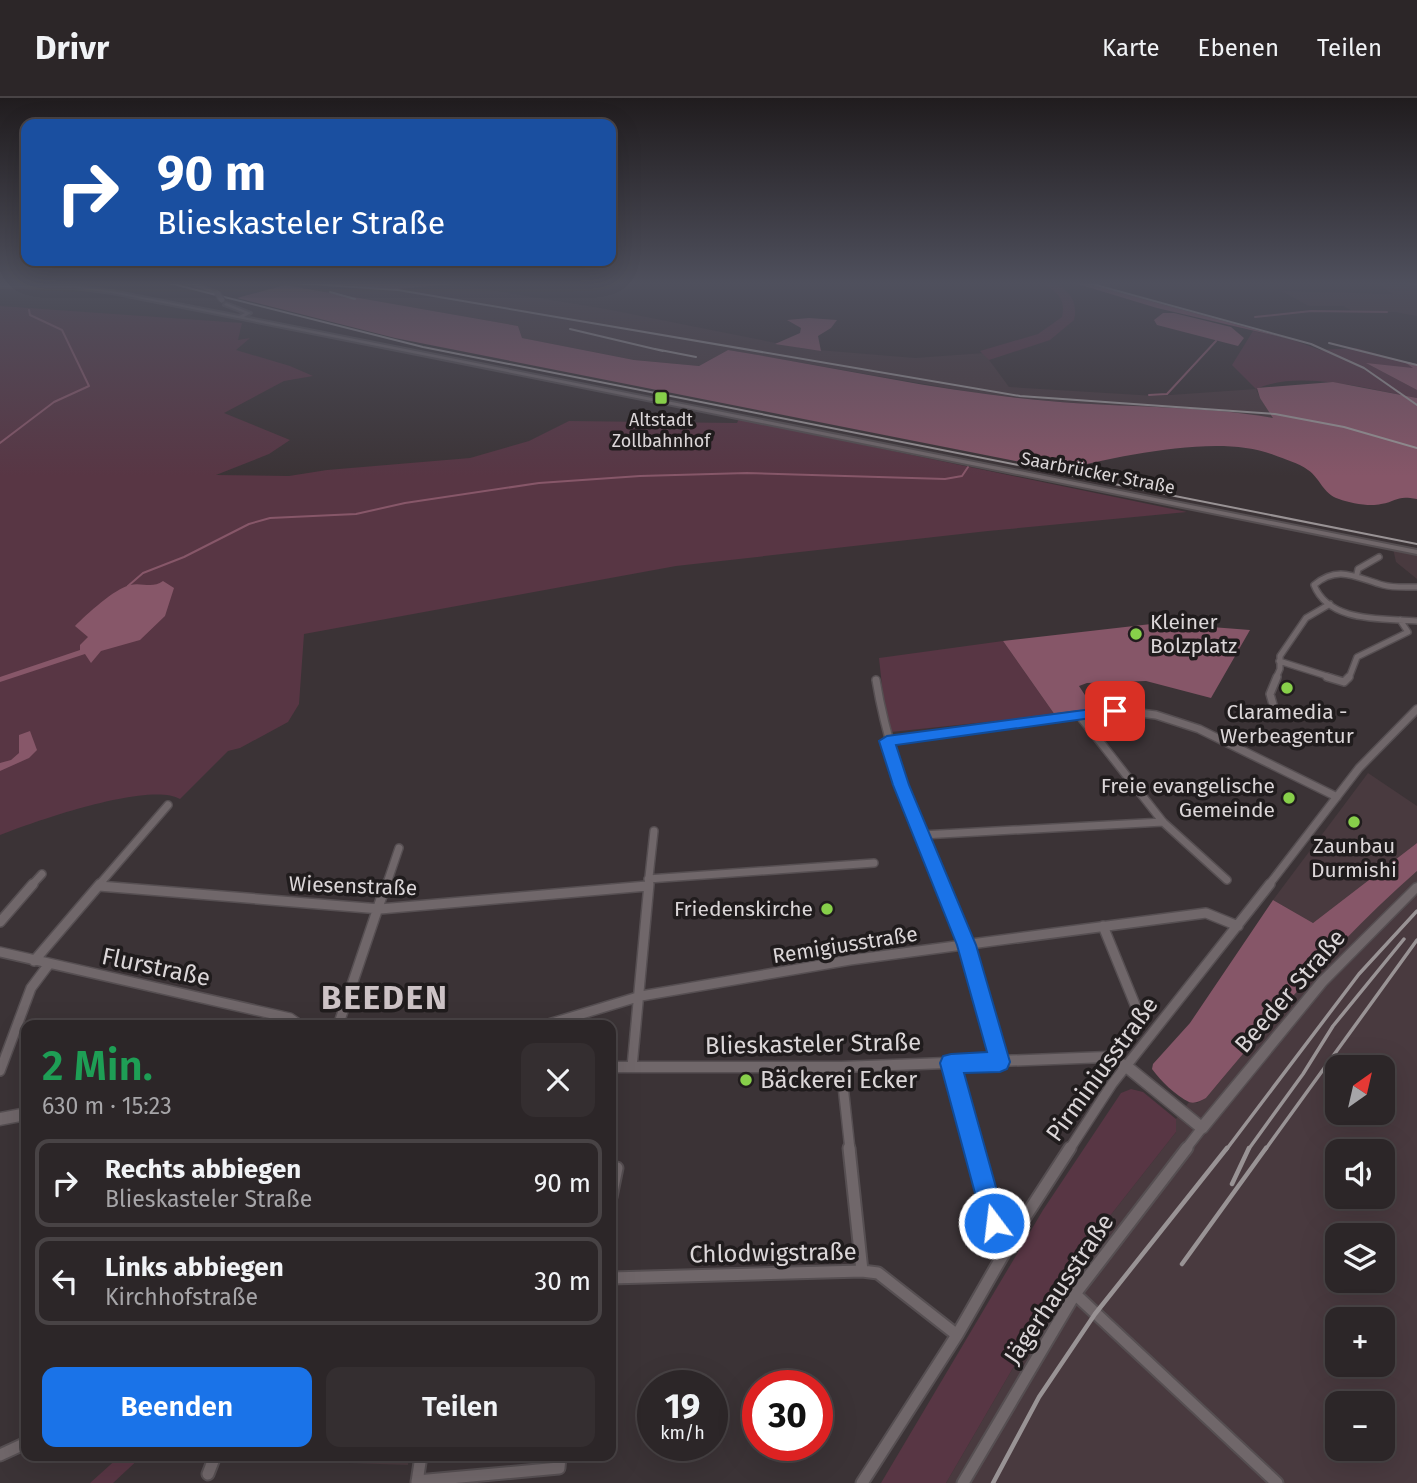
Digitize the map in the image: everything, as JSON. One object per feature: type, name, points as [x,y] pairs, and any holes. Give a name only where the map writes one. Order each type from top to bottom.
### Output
[{"type":"main road","name":"Saarbrücker Straße","points":[[383,347],[1417,552]]},
{"type":"street","points":[[1357,574],[1358,569],[1379,557]]},
{"type":"street","points":[[1417,587],[1388,586],[1357,574],[1334,572],[1317,581],[1315,589],[1330,604],[1361,617],[1417,621]]},
{"type":"street","points":[[1274,708],[1270,694],[1280,669],[1279,661],[1290,639],[1306,618],[1330,604]]},
{"type":"street","points":[[1279,661],[1344,682],[1348,680],[1357,657],[1408,632],[1399,619]]},
{"type":"street","points":[[876,680],[893,765],[967,945],[1000,1062]]},
{"type":"street","name":"Pirminiusstraße","points":[[862,1483],[957,1335],[1022,1222],[1091,1114],[1359,768],[1417,709]]},
{"type":"street","points":[[887,741],[1079,715],[1132,712],[1178,721],[1199,729],[1336,797]]},
{"type":"street","points":[[1079,715],[1163,822],[1227,880]]},
{"type":"street","points":[[34,961],[168,805]]},
{"type":"street","points":[[922,835],[1163,822]]},
{"type":"street","points":[[632,1067],[641,996],[654,831]]},
{"type":"street","points":[[340,1020],[399,848]]},
{"type":"street","name":"Wiesenstraße","points":[[99,886],[380,909],[874,863]]},
{"type":"street","points":[[0,922],[42,874]]},
{"type":"street","name":"Beeder Straße","points":[[1202,1128],[1322,982],[1417,887]]},
{"type":"street","name":"Remigiusstraße","points":[[562,1020],[641,996],[850,960],[1206,913],[1238,926]]},
{"type":"street","points":[[1103,926],[1138,1012]]},
{"type":"street","name":"Flurstraße","points":[[0,952],[292,1020]]},
{"type":"street","points":[[0,1071],[31,988],[49,964]]},
{"type":"street","name":"Blieskasteler Straße","points":[[616,1067],[841,1067],[1107,1057],[1126,1066],[1202,1128]]},
{"type":"street","points":[[951,1063],[994,1223]]},
{"type":"street","points":[[841,1067],[862,1271]]},
{"type":"street","points":[[0,1119],[21,1115]]},
{"type":"street","name":"Jägerhausstraße","points":[[963,1483],[1075,1294],[1202,1128]]},
{"type":"street","points":[[616,1176],[618,1168]]},
{"type":"street","name":"Chlodwigstraße","points":[[616,1278],[862,1271],[878,1273],[957,1335]]},
{"type":"street","points":[[1075,1294],[1277,1483]]},
{"type":"street","points":[[0,1455],[21,1445]]},
{"type":"street","points":[[208,1474],[213,1461]]},
{"type":"street","points":[[420,1461],[417,1482],[559,1468],[560,1461]]},
{"type":"shaded area","points":[[0,347],[240,347],[236,350],[290,366],[313,376],[284,381],[224,413],[290,440],[269,454],[216,475],[289,476],[327,470],[470,458],[529,441],[569,421],[737,423],[739,419],[1187,512],[676,566],[304,634],[299,704],[288,722],[240,748],[228,751],[180,799],[165,795],[144,795],[119,799],[64,813],[0,835]]},
{"type":"shaded area","points":[[439,347],[566,347],[634,360],[699,366],[728,350],[1009,397],[1217,411],[1273,418],[1257,388],[1333,382],[1417,398],[1417,499],[1401,498],[1376,505],[1344,500],[1334,497],[1312,473],[1296,463],[1251,449],[1225,446],[1168,449],[1061,470]]},
{"type":"shaded area","points":[[566,347],[794,347],[915,358],[984,353],[1009,387],[1156,396],[1256,389],[1260,398],[1271,408],[1274,418],[976,393],[728,350],[699,366],[634,360]]},
{"type":"shaded area","points":[[792,347],[820,347],[821,351]]},
{"type":"shaded area","points":[[995,347],[1030,347],[989,360],[980,351]]},
{"type":"shaded area","points":[[1243,347],[1311,347],[1320,350],[1356,348],[1403,361],[1415,369],[1368,364],[1417,390],[1417,398],[1314,381],[1274,383],[1256,389],[1232,365]]},
{"type":"shaded area","points":[[1403,361],[1417,364],[1417,390],[1366,363],[1413,368]]},
{"type":"shaded area","points":[[1392,544],[1417,548],[1417,579],[1396,562]]},
{"type":"shaded area","points":[[163,581],[174,588],[165,616],[140,640],[101,651],[91,663],[85,654],[0,682],[0,677],[80,650],[80,645],[88,637],[75,626],[116,591],[134,584],[155,585]]},
{"type":"shaded area","points":[[1160,623],[1250,630],[1211,698],[1146,681],[1087,683],[1079,686],[1094,709],[1055,715],[1003,641]]},
{"type":"shaded area","points":[[1003,641],[1055,715],[891,732],[879,658]]},
{"type":"shaded area","points":[[30,731],[37,750],[29,758],[0,771],[0,763],[11,760],[19,753],[19,735]]},
{"type":"shaded area","points":[[1368,773],[1417,806],[1417,843],[1313,923],[1273,900]]},
{"type":"shaded area","points":[[1417,843],[1417,871],[1334,952],[1206,1098],[1189,1102],[1159,1078],[1152,1069],[1153,1064],[1190,1023],[1273,900],[1313,923]]},
{"type":"shaded area","points":[[1417,871],[1417,1483],[946,1483],[1028,1342],[1102,1226],[1176,1132],[1176,1119],[1189,1102],[1197,1103],[1206,1098],[1298,988],[1379,904]]},
{"type":"shaded area","points":[[1131,1089],[1143,1092],[1176,1119],[1176,1132],[1102,1226],[1028,1342],[946,1483],[881,1483],[1043,1210],[1121,1093]]},
{"type":"shaded area","points":[[114,1461],[137,1461],[113,1483],[90,1483]]},
{"type":"shaded area","points":[[289,1461],[408,1461],[408,1465]]},
{"type":"waterway","points":[[0,443],[54,402],[89,386],[70,347]]},
{"type":"waterway","points":[[1149,395],[1167,394],[1211,347]]},
{"type":"waterway","points":[[128,586],[143,573],[184,557],[249,524],[270,518],[356,514],[405,503],[539,483],[640,476],[747,473],[945,479],[962,476],[968,467]]},
{"type":"railway","points":[[422,347],[1417,544]]},
{"type":"railway","points":[[645,347],[663,351]]},
{"type":"railway","points":[[730,347],[1020,396],[1275,414],[1344,427],[1417,448]]},
{"type":"railway","points":[[1317,347],[1364,368],[1417,405]]},
{"type":"railway","points":[[1344,347],[1417,365]]},
{"type":"railway","points":[[655,349],[696,357]]},
{"type":"railway","points":[[1226,1150],[1359,974],[1417,911]]},
{"type":"railway","points":[[1248,1150],[1303,1074],[1333,1026],[1404,939]]},
{"type":"railway","points":[[1265,1150],[1417,940]]},
{"type":"railway","points":[[993,1483],[1039,1397],[1095,1314],[1227,1148]]},
{"type":"railway","points":[[1182,1264],[1266,1148]]},
{"type":"railway","points":[[1232,1184],[1248,1150]]},
{"type":"place","name":"Altstadt Zollbahnhof","points":[[661,398]]},
{"type":"place","name":"Kleiner Bolzplatz","points":[[1136,634]]},
{"type":"place","name":"Claramedia - Werbeagentur","points":[[1287,688]]},
{"type":"place","name":"Freie evangelische Gemeinde","points":[[1289,798]]},
{"type":"place","name":"Zaunbau Durmishi","points":[[1354,822]]},
{"type":"place","name":"Friedenskirche","points":[[827,909]]},
{"type":"place","name":"Bäckerei Ecker","points":[[746,1080]]},
{"type":"district","name":"BEEDEN","points":[[385,998]]},
{"type":"route","points":[[994,1223],[951,1063],[1000,1062],[967,945],[893,765],[887,741],[1115,711]]}]
